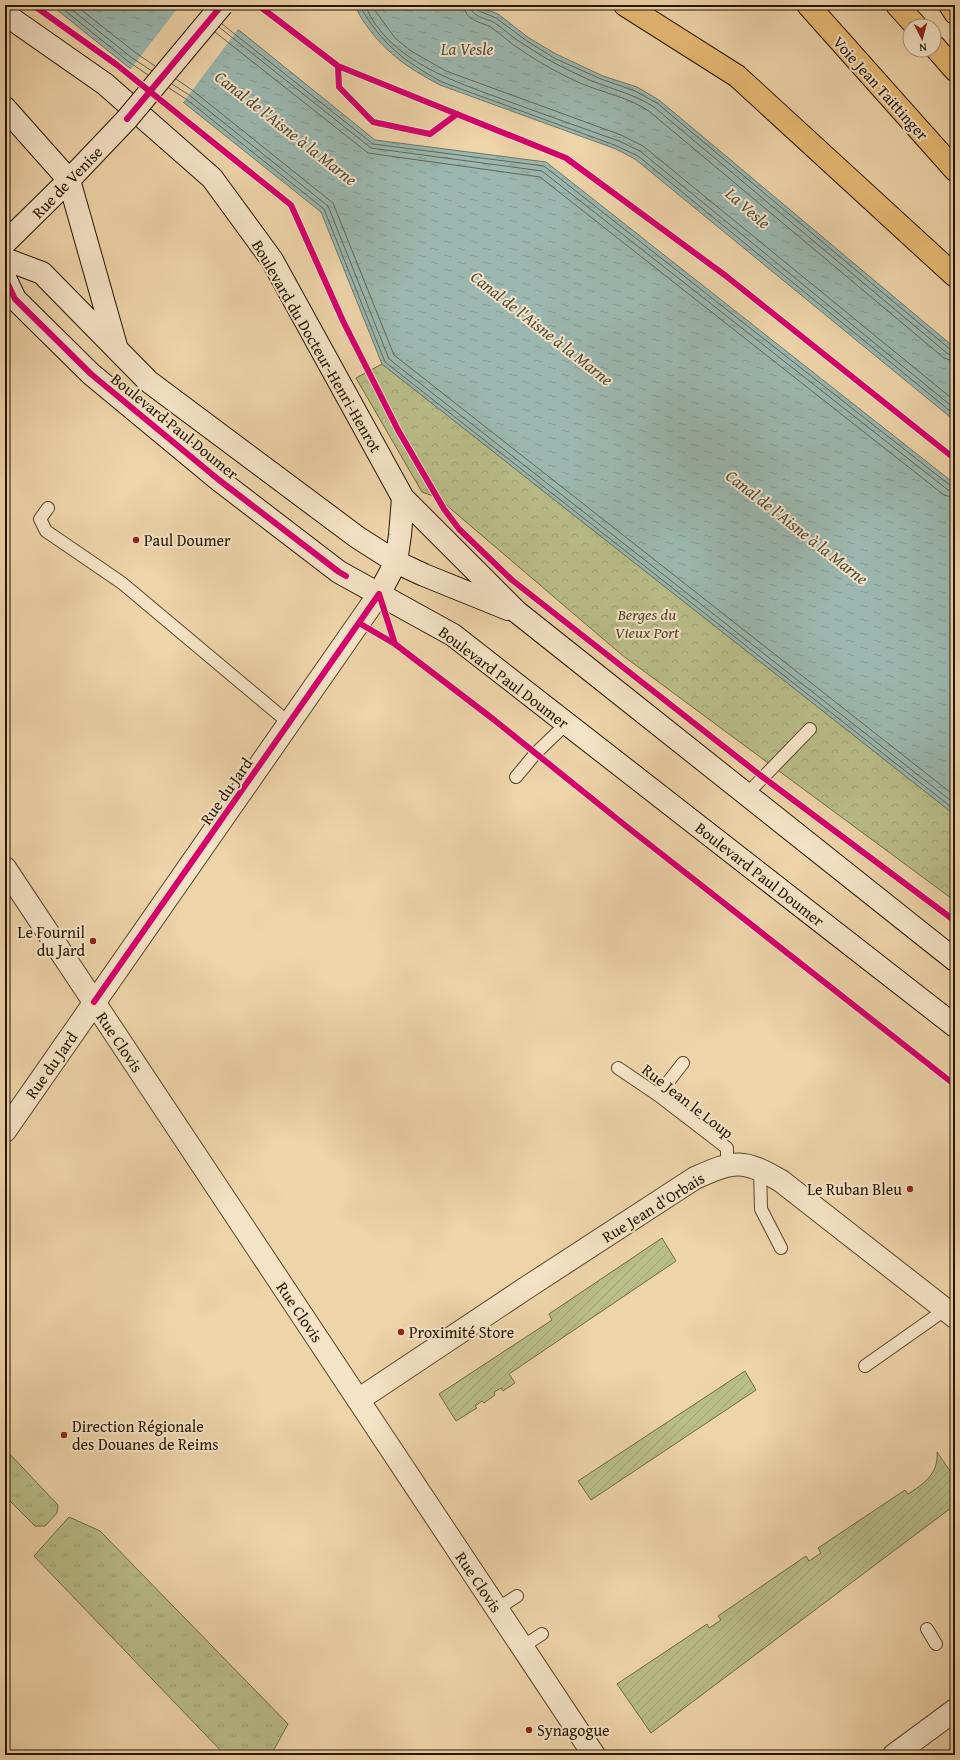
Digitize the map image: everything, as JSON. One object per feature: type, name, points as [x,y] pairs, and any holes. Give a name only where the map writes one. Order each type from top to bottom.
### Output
[{"type":"highway","points":[[625,5],[737,76],[955,276]]},
{"type":"highway","name":"Voie Jean Taittinger","points":[[808,5],[955,170]]},
{"type":"highway","points":[[897,5],[909,18]]},
{"type":"highway","points":[[950,5],[955,13]]},
{"type":"highway","points":[[942,55],[955,70]]},
{"type":"main road","name":"Rue de Venise","points":[[5,243],[14,222],[70,180],[127,119],[222,5]]},
{"type":"main road","name":"Boulevard du Docteur-Henri-Henrot","points":[[5,14],[105,84],[212,178],[272,260],[403,498]]},
{"type":"main road","points":[[5,108],[70,180]]},
{"type":"main road","name":"Boulevard Paul Doumer","points":[[70,180],[116,348]]},
{"type":"main road","name":"Boulevard Paul Doumer","points":[[5,259],[42,273],[148,381],[357,537],[396,562],[424,575],[517,612]]},
{"type":"main road","name":"Boulevard Paul Doumer","points":[[5,278],[15,298],[91,374],[219,480],[339,572],[453,635],[955,1026]]},
{"type":"main road","name":"Rue du Jard","points":[[5,1131],[379,594],[396,562],[403,498]]},
{"type":"main road","points":[[403,498],[517,612],[955,960]]},
{"type":"main road","name":"Rue Clovis","points":[[5,868],[594,1755]]},
{"type":"main road","name":"Rue Jean d'Orbais","points":[[358,1400],[695,1178],[720,1166],[745,1164],[760,1169],[781,1181],[950,1313]]},
{"type":"main road","points":[[894,1755],[955,1710]]},
{"type":"lane","points":[[48,508],[40,519],[46,531],[122,583],[289,723]]},
{"type":"lane","points":[[516,777],[536,753],[566,724]]},
{"type":"lane","points":[[747,794],[810,728]]},
{"type":"lane","points":[[658,1094],[683,1063]]},
{"type":"lane","name":"Rue Jean le Loup","points":[[618,1068],[658,1094],[727,1148],[727,1166]]},
{"type":"lane","points":[[760,1169],[761,1209],[781,1248]]},
{"type":"lane","name":"Rue Jean d'Orbais","points":[[865,1366],[950,1313]]},
{"type":"lane","points":[[497,1609],[517,1596]]},
{"type":"lane","points":[[927,1629],[936,1644]]},
{"type":"lane","points":[[522,1647],[542,1634]]},
{"type":"green space","name":"Berges du Vieux Port","points":[[382,364],[955,815],[955,901],[622,655],[438,498],[422,492],[356,378]]},
{"type":"green space","points":[[662,1238],[676,1261],[509,1374],[515,1383],[503,1391],[501,1388],[494,1392],[495,1395],[484,1403],[482,1401],[475,1406],[477,1408],[456,1421],[439,1394],[552,1320],[549,1314]]},
{"type":"green space","points":[[745,1371],[756,1390],[591,1500],[578,1481]]},
{"type":"green space","points":[[5,1449],[58,1505],[57,1513],[45,1526],[35,1526],[5,1496]]},
{"type":"green space","points":[[937,1452],[955,1478],[955,1505],[651,1733],[617,1684],[707,1624],[709,1628],[721,1620],[718,1616],[806,1556],[809,1561],[821,1553],[818,1548],[905,1490],[908,1494],[920,1486],[933,1472],[936,1466]]},
{"type":"green space","points":[[69,1517],[100,1531],[288,1724],[271,1755],[225,1755],[34,1556]]},
{"type":"water","name":"Canal de l'Aisne à la Marne","points":[[51,5],[203,5],[240,31],[375,140],[546,162],[955,484],[955,815],[382,364],[321,212],[183,102],[127,66]]},
{"type":"water","name":"La Vesle","points":[[354,5],[475,5],[498,14],[529,38],[556,54],[603,76],[637,87],[659,100],[955,348],[955,421],[635,159],[616,149],[440,85],[416,72],[396,57],[378,40],[362,19]]},
{"type":"pier","points":[[180,5],[207,5],[239,28],[182,104],[130,70]]},
{"type":"cycle path","points":[[33,5],[117,65],[291,205],[343,321],[398,430],[444,509],[459,529],[512,580],[760,775],[955,921]]},
{"type":"cycle path","points":[[127,119],[222,5]]},
{"type":"cycle path","points":[[258,5],[338,66],[566,158],[726,276],[955,459]]},
{"type":"cycle path","points":[[338,66],[339,87],[373,122],[430,134],[457,114]]},
{"type":"cycle path","points":[[5,278],[15,299],[91,374],[219,480],[346,576]]},
{"type":"cycle path","points":[[379,594],[395,644]]},
{"type":"cycle path","points":[[94,1002],[379,594]]},
{"type":"cycle path","points":[[359,623],[395,644],[493,719],[626,826],[955,1085]]},
{"type":"place","name":"Paul Doumer","points":[[136,540]]},
{"type":"place","name":"Le Fournil du Jard","points":[[93,941]]},
{"type":"place","name":"Le Ruban Bleu","points":[[910,1189]]},
{"type":"place","name":"Proximité Store","points":[[401,1332]]},
{"type":"place","name":"Direction Régionale des Douanes de Reims","points":[[64,1435]]},
{"type":"place","name":"Synagogue","points":[[529,1730]]}]
